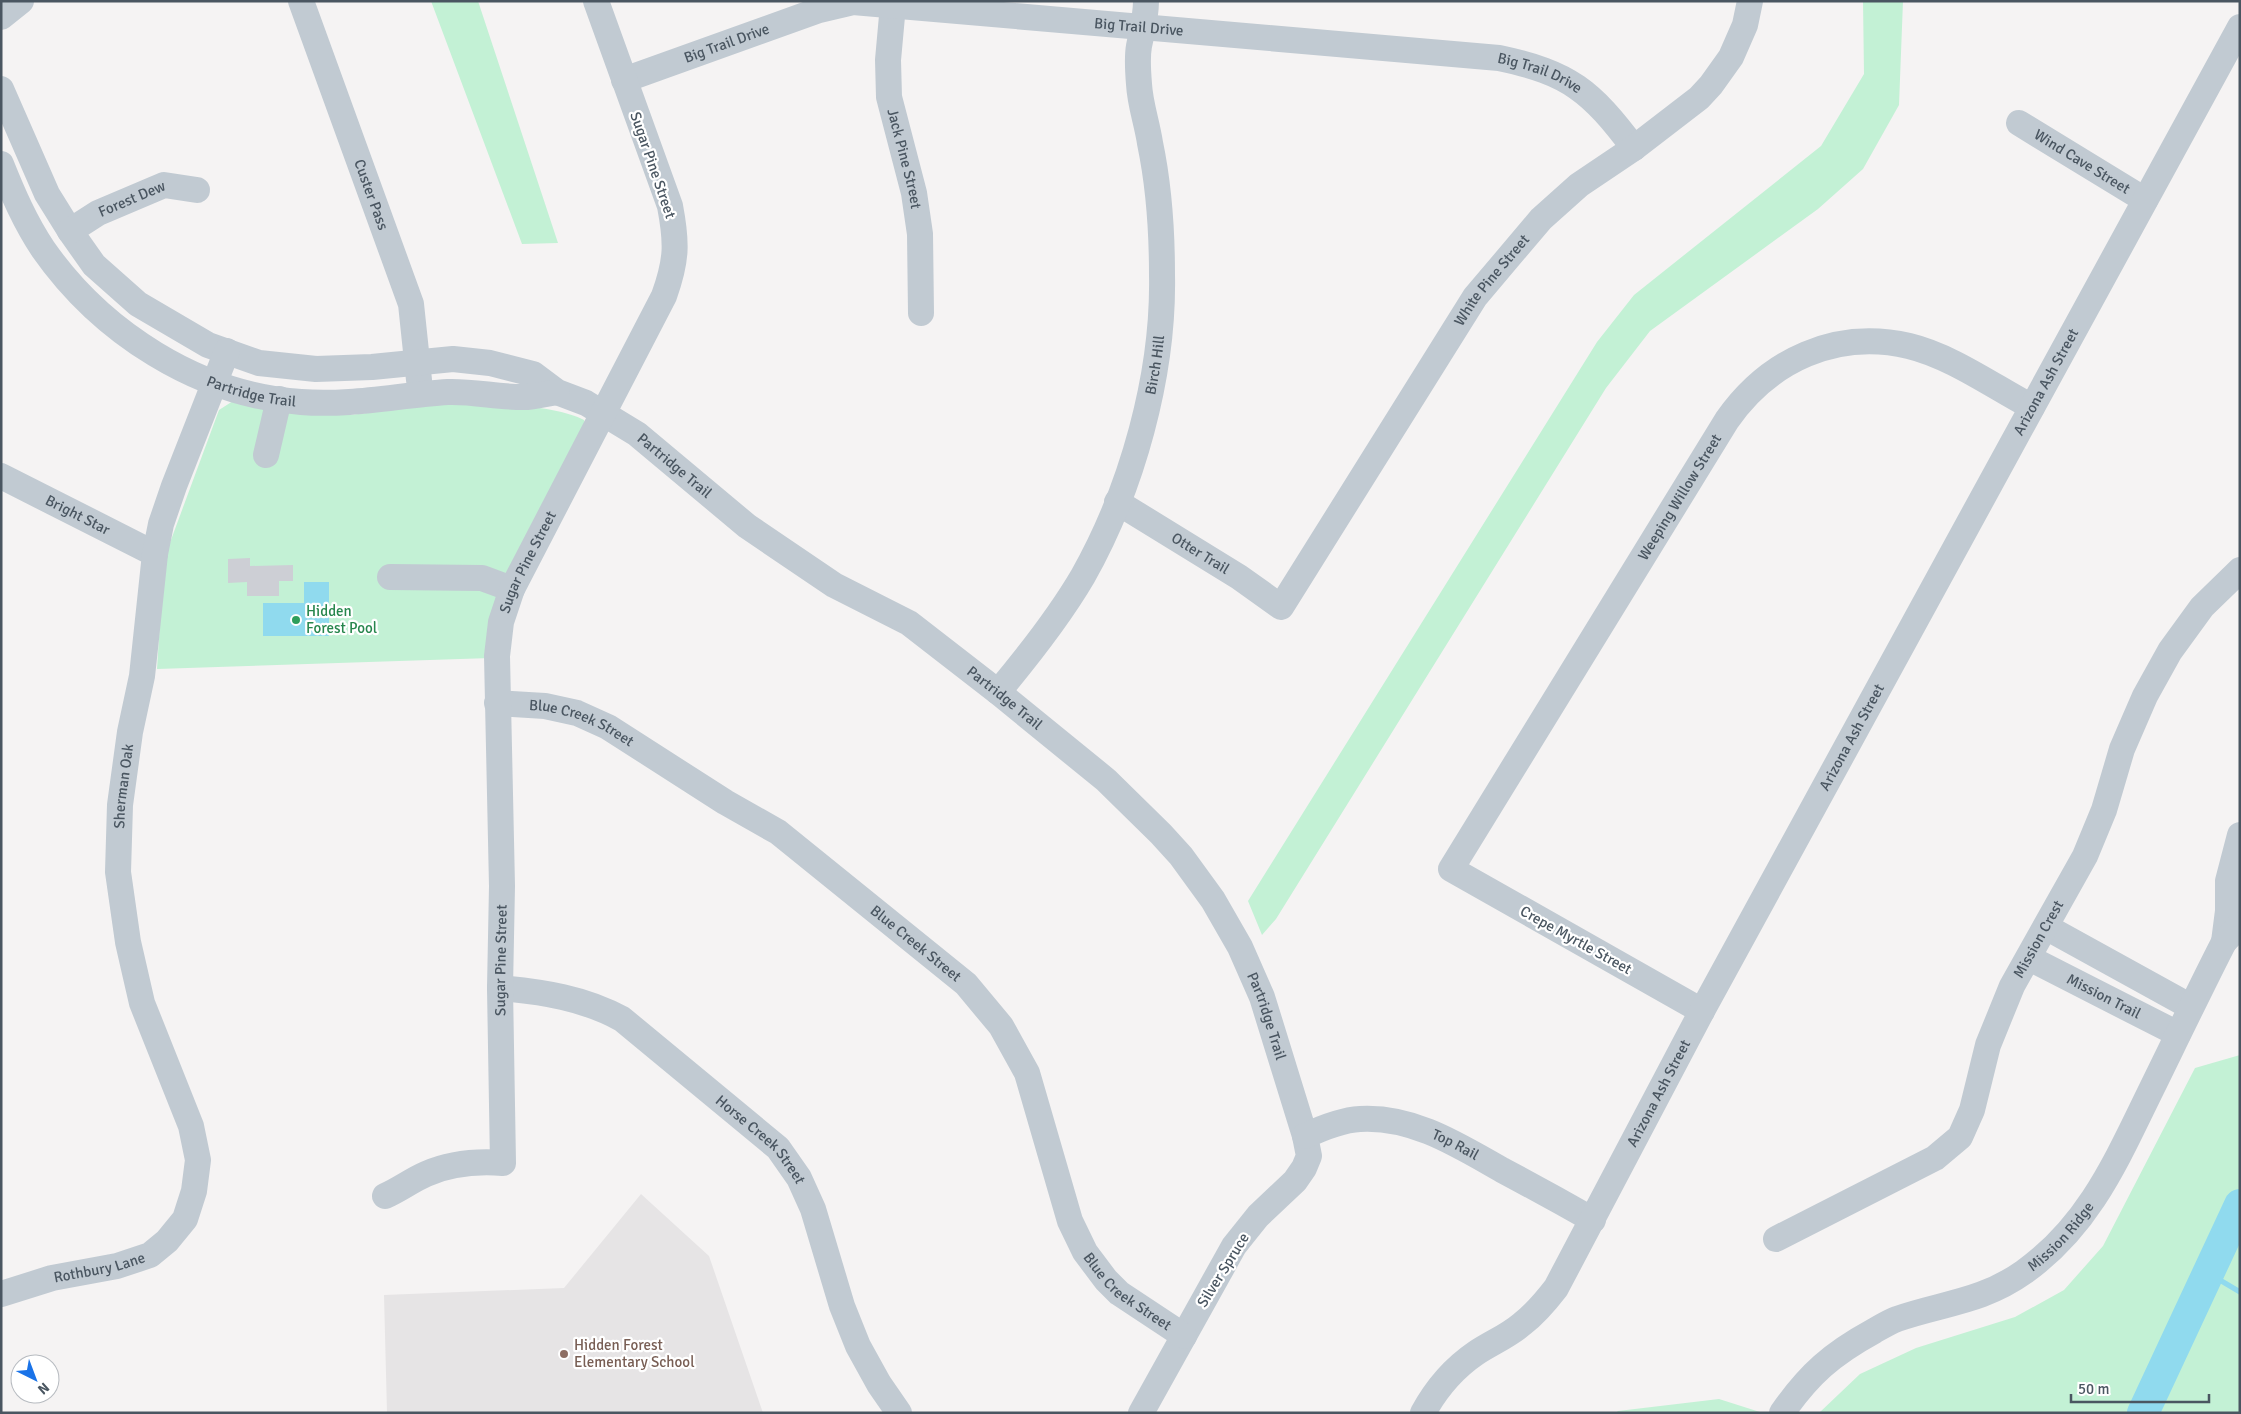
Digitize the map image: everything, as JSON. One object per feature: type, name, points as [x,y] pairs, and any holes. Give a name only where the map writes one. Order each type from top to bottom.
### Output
[{"type":"street","points":[[1,17],[21,1]]},
{"type":"street","name":"Custer Pass","points":[[301,1],[411,304],[421,394]]},
{"type":"street","name":"Sugar Pine Street","points":[[385,1196],[426,1174],[453,1165],[482,1162],[503,1163],[500,988],[502,886],[497,703],[497,656],[501,622],[512,589],[664,296],[672,274],[676,239],[670,206],[596,1]]},
{"type":"street","name":"Birch Hill","points":[[998,692],[1024,662],[1083,575],[1128,474],[1146,410],[1158,344],[1162,277],[1160,210],[1150,143],[1138,83],[1139,48],[1144,28],[1146,1]]},
{"type":"street","name":"White Pine Street","points":[[1281,607],[1475,297],[1541,219],[1579,185],[1634,148],[1699,98],[1711,86],[1731,57],[1745,25],[1750,1]]},
{"type":"street","name":"Big Trail Drive","points":[[624,80],[819,10],[853,2],[1499,58],[1533,65],[1566,79],[1594,99],[1607,112],[1634,148]]},
{"type":"street","name":"Jack Pine Street","points":[[893,5],[888,60],[889,97],[914,193],[920,234],[921,313]]},
{"type":"street","name":"Arizona Ash Street","points":[[1423,1413],[1430,1400],[1451,1373],[1477,1352],[1522,1324],[1546,1301],[1556,1288],[1702,1012],[2240,27]]},
{"type":"street","name":"Partridge Trail","points":[[1,90],[47,194],[70,231],[94,265],[138,304],[208,345],[259,362],[316,369],[372,367],[453,360],[490,363],[533,374],[557,392],[603,412],[637,434],[747,526],[834,585],[909,623],[998,692],[1106,780],[1161,834],[1180,856],[1212,900],[1240,947],[1262,997],[1305,1136]]},
{"type":"street","name":"Wind Cave Street","points":[[2019,123],[2146,200]]},
{"type":"street","name":"Partridge Trail","points":[[1,164],[18,207],[42,248],[72,286],[98,312],[125,334],[163,359],[215,384],[251,395],[300,402],[341,403],[451,392],[526,397],[557,392]]},
{"type":"street","name":"Forest Dew","points":[[70,231],[98,213],[164,185],[198,190]]},
{"type":"street","points":[[18,207],[47,194]]},
{"type":"street","name":"Weeping Willow Street","points":[[1451,870],[1727,420],[1737,406],[1762,380],[1790,361],[1806,354],[1840,344],[1875,342],[1910,346],[1943,358],[2032,407]]},
{"type":"street","name":"Sherman Oak","points":[[184,1220],[194,1192],[198,1160],[191,1126],[142,1003],[128,942],[118,872],[120,805],[130,732],[142,676],[155,554],[161,524],[227,351]]},
{"type":"street","points":[[266,455],[279,399]]},
{"type":"street","name":"Bright Star","points":[[1,476],[155,554]]},
{"type":"street","name":"Otter Trail","points":[[1117,502],[1239,577],[1281,607]]},
{"type":"street","name":"Mission Crest","points":[[1776,1239],[1935,1158],[1960,1137],[1972,1110],[1988,1045],[2012,986],[2085,856],[2104,810],[2122,749],[2144,696],[2170,651],[2202,607],[2240,570]]},
{"type":"street","points":[[390,577],[482,578],[512,589]]},
{"type":"street","name":"Blue Creek Street","points":[[497,703],[545,706],[577,713],[608,727],[725,802],[778,832],[966,984],[1001,1026],[1027,1073],[1070,1221],[1085,1252],[1106,1280],[1119,1293],[1184,1336]]},
{"type":"street","name":"Mission Ridge","points":[[1782,1413],[1814,1371],[1850,1344],[1896,1319],[1976,1298],[2000,1287],[2022,1273],[2056,1246],[2080,1220],[2110,1174],[2233,917],[2228,881],[2240,835]]},
{"type":"street","name":"Crepe Myrtle Street","points":[[1451,870],[1702,1012]]},
{"type":"street","points":[[2046,927],[2191,1007]]},
{"type":"street","name":"Mission Trail","points":[[2029,958],[2178,1034]]},
{"type":"street","name":"Horse Creek Street","points":[[500,988],[577,1000],[604,1009],[622,1019],[778,1148],[799,1178],[813,1210],[842,1306],[858,1346],[879,1384],[899,1413]]},
{"type":"street","name":"Top Rail","points":[[1305,1136],[1328,1125],[1359,1119],[1398,1121],[1445,1138],[1593,1220]]},
{"type":"street","name":"Silver Spruce","points":[[1141,1413],[1234,1246],[1258,1216],[1295,1182],[1304,1168],[1309,1156],[1305,1136]]},
{"type":"street","name":"Rothbury Lane","points":[[1,1294],[52,1278],[117,1266],[150,1255],[167,1241],[184,1220]]},
{"type":"shaded area","name":"Hidden Forest Elementary School","points":[[641,1194],[709,1256],[763,1413],[387,1413],[384,1295],[564,1288]]},
{"type":"green space","points":[[431,1],[478,1],[558,243],[522,244]]},
{"type":"green space","points":[[1863,1],[1903,1],[1899,105],[1863,169],[1818,209],[1650,331],[1606,388],[1276,919],[1262,935],[1248,901],[1597,342],[1634,295],[1821,146],[1864,74]]},
{"type":"green space","points":[[233,401],[274,409],[329,415],[354,415],[418,404],[444,402],[508,404],[552,410],[584,420],[586,426],[491,658],[157,669],[163,575],[168,548],[219,410]]},
{"type":"green space","points":[[2240,1055],[2240,1413],[1819,1413],[1860,1374],[1916,1348],[2015,1317],[2064,1290],[2103,1246],[2195,1068]]},
{"type":"green space","points":[[1719,1399],[1763,1413],[1616,1413],[1618,1411]]},
{"type":"water","name":"Hidden Forest Pool","points":[[304,582],[329,582],[329,636],[263,636],[263,603],[304,603]]},
{"type":"building","points":[[250,558],[250,566],[293,565],[293,581],[279,581],[279,596],[247,596],[247,582],[228,583],[228,559]]},
{"type":"waterway","points":[[2143,1413],[2240,1205]]},
{"type":"waterway","points":[[2208,1273],[2240,1292]]},
{"type":"place","name":"Hidden Forest Pool","points":[[296,620]]},
{"type":"place","name":"Hidden Forest Elementary School","points":[[564,1354]]}]
